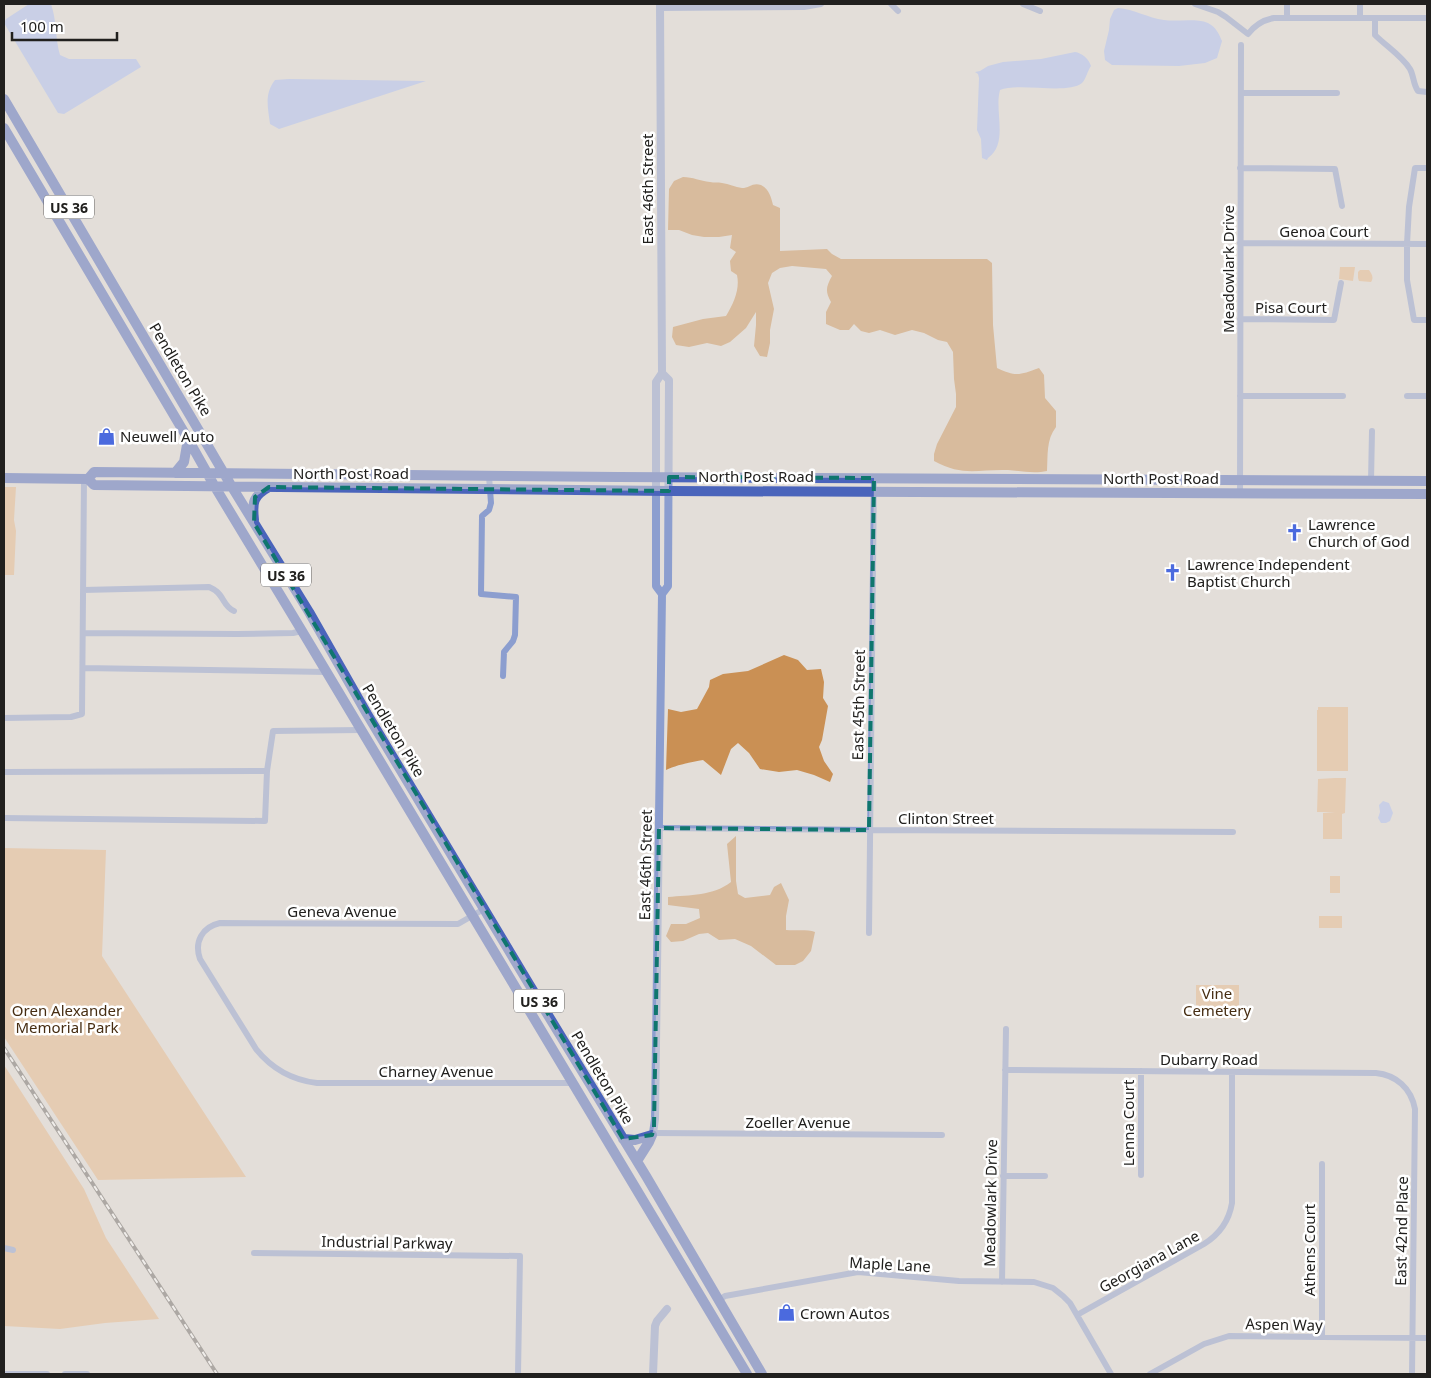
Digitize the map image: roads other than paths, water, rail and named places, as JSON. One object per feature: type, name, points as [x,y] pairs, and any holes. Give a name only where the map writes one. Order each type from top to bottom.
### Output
[{"type":"main road","name":"Pendleton Pike","points":[[4,99],[232,487],[637,1161],[762,1374]]},
{"type":"main road","name":"Pendleton Pike","points":[[4,128],[215,487],[747,1374]]},
{"type":"main road","points":[[175,473],[184,462],[188,440]]},
{"type":"main road","name":"North Post Road","points":[[86,479],[94,472],[1427,481]]},
{"type":"main road","name":"North Post Road","points":[[4,478],[86,479],[94,485],[215,487],[1427,494]]},
{"type":"main road","points":[[254,523],[253,507],[255,497],[268,487]]},
{"type":"main road","points":[[623,1139],[635,1140],[652,1134]]},
{"type":"main road","points":[[637,1161],[652,1134]]},
{"type":"street","points":[[660,6],[807,7],[821,4]]},
{"type":"street","points":[[891,4],[898,11]]},
{"type":"street","points":[[1023,4],[1040,11]]},
{"type":"street","points":[[1194,4],[1218,12],[1248,34],[1255,26],[1265,20],[1274,18],[1427,18]]},
{"type":"street","points":[[1287,4],[1287,18]]},
{"type":"street","points":[[1360,4],[1360,18]]},
{"type":"street","name":"East 46th Street","points":[[660,6],[662,373],[656,382],[656,586],[662,594]]},
{"type":"street","points":[[1375,18],[1375,35],[1406,64],[1411,71],[1415,88],[1418,91],[1427,92]]},
{"type":"street","name":"Meadowlark Drive","points":[[1240,493],[1241,45]]},
{"type":"street","points":[[1240,93],[1337,93]]},
{"type":"street","points":[[1240,168],[1335,169],[1342,206]]},
{"type":"street","points":[[1427,168],[1415,168],[1409,207],[1407,244],[1407,280],[1414,320],[1427,320]]},
{"type":"street","name":"Genoa Court","points":[[1240,243],[1427,244]]},
{"type":"street","name":"Pisa Court","points":[[1240,319],[1334,320],[1341,282]]},
{"type":"street","name":"East 46th Street","points":[[652,1134],[655,1119],[657,1035],[662,594],[668,586],[669,380],[662,373]]},
{"type":"street","points":[[1240,396],[1342,396]]},
{"type":"street","points":[[1407,396],[1427,396]]},
{"type":"street","points":[[1371,481],[1372,431]]},
{"type":"street","points":[[490,476],[491,503],[489,510],[482,516],[480,594],[516,597],[515,635],[514,641],[504,652],[503,676]]},
{"type":"street","name":"East 45th Street","points":[[869,933],[874,478]]},
{"type":"street","points":[[4,718],[71,717],[82,714],[86,479]]},
{"type":"street","points":[[84,590],[208,586],[218,592],[226,606],[234,611]]},
{"type":"street","points":[[83,633],[237,634],[293,633],[302,631]]},
{"type":"street","points":[[83,668],[327,672]]},
{"type":"street","points":[[4,818],[265,821],[267,771],[273,731],[361,730]]},
{"type":"street","points":[[4,772],[267,771]]},
{"type":"street","name":"Clinton Street","points":[[659,828],[1232,832]]},
{"type":"street","name":"Geneva Avenue","points":[[201,936],[210,927],[220,924],[458,924],[484,909]]},
{"type":"street","name":"Charney Avenue","points":[[201,936],[197,946],[200,959],[254,1046],[264,1059],[275,1068],[300,1080],[317,1083],[573,1083]]},
{"type":"street","name":"Meadowlark Drive","points":[[1006,1029],[1002,1282],[1034,1282],[1050,1287],[1064,1296],[1070,1303],[1110,1374]]},
{"type":"street","name":"Dubarry Road","points":[[1005,1070],[1382,1074],[1391,1076],[1408,1090]]},
{"type":"street","name":"Lenna Court","points":[[1141,1071],[1141,1175]]},
{"type":"street","name":"Georgiana Lane","points":[[1077,1315],[1204,1244],[1221,1229],[1229,1215],[1232,1203],[1232,1072]]},
{"type":"street","name":"East 42nd Place","points":[[1408,1090],[1415,1108],[1412,1374]]},
{"type":"street","name":"Zoeller Avenue","points":[[652,1134],[942,1135]]},
{"type":"street","name":"Athens Court","points":[[1322,1164],[1322,1337]]},
{"type":"street","points":[[1003,1176],[1045,1176]]},
{"type":"street","points":[[4,1248],[12,1250]]},
{"type":"street","name":"Industrial Parkway","points":[[254,1253],[520,1256],[518,1374]]},
{"type":"street","name":"Maple Lane","points":[[719,1300],[725,1296],[855,1272],[958,1281],[1002,1282]]},
{"type":"street","points":[[653,1374],[655,1326],[667,1309]]},
{"type":"street","name":"Aspen Way","points":[[1150,1374],[1204,1344],[1223,1337],[1427,1338]]},
{"type":"street","points":[[4,1374],[47,1374]]},
{"type":"street","points":[[65,1374],[87,1374]]},
{"type":"water","points":[[29,4],[51,4],[60,55],[69,59],[136,59],[141,67],[64,114],[58,113],[4,23],[6,19]]},
{"type":"water","points":[[1118,8],[1164,20],[1208,23],[1215,29],[1222,41],[1217,58],[1205,63],[1179,66],[1112,65],[1105,60],[1104,51],[1110,19],[1114,10]]},
{"type":"water","points":[[1075,52],[1085,57],[1091,66],[1082,83],[1066,88],[1019,87],[1000,90],[998,144],[987,160],[982,158],[981,139],[977,130],[979,78],[975,72],[1003,62],[1041,59]]},
{"type":"water","points":[[275,80],[426,81],[279,129],[270,124],[269,91]]},
{"type":"water","points":[[1383,801],[1389,803],[1393,813],[1390,821],[1386,823],[1381,823],[1378,818],[1380,812],[1379,805]]},
{"type":"railway","points":[[4,1048],[217,1374]]},
{"type":"place","name":"Neuwell Auto","points":[[106,436]]},
{"type":"place","name":"Lawrence Church of God","points":[[1294,533]]},
{"type":"place","name":"Lawrence Independent Baptist Church","points":[[1173,573]]},
{"type":"place","name":"Crown Autos","points":[[786,1313]]},
{"type":"park label","name":"Vine Cemetery","points":[[1217,1002]]},
{"type":"park label","name":"Oren Alexander Memorial Park","points":[[67,1018]]}]
